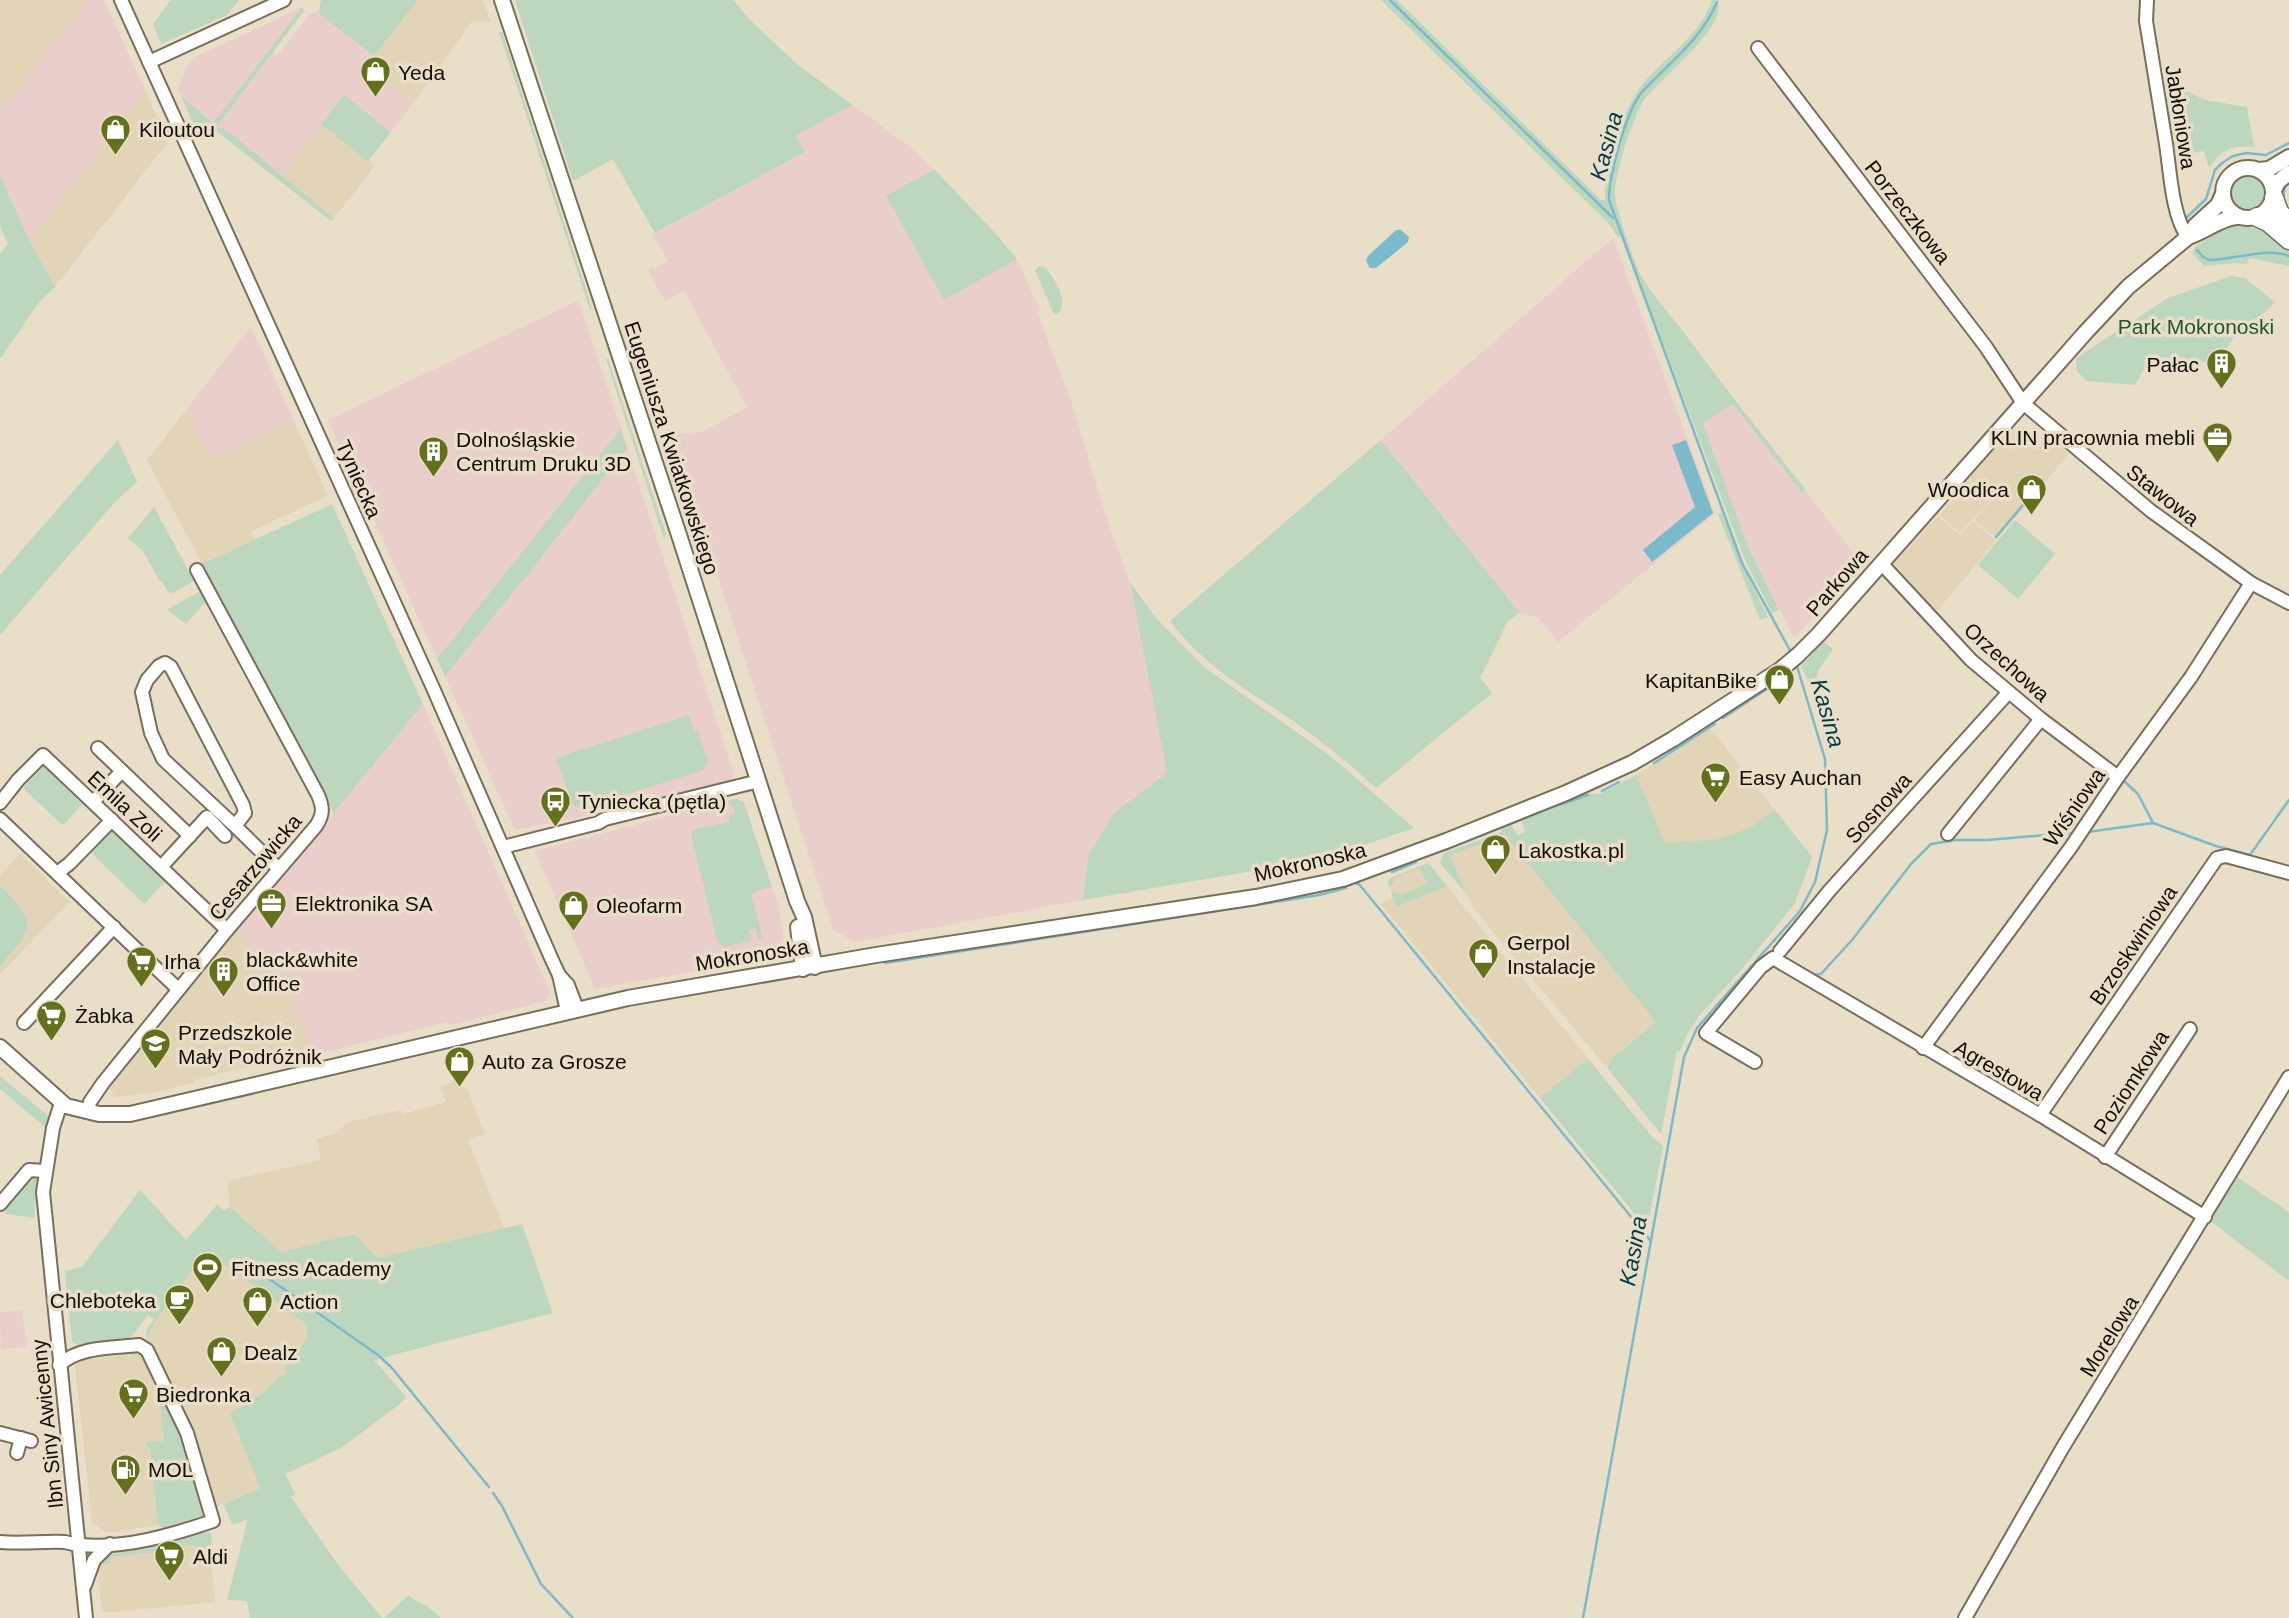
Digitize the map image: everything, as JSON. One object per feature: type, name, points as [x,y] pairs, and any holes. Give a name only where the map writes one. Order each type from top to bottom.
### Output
[{"type":"highway","points":[[2274,194],[2279,212],[2289,223]]},
{"type":"highway","points":[[2257,216],[2289,240]]},
{"type":"main road","name":"Eugeniusza Kwiatkowskiego","points":[[504,3],[759,780],[797,901],[796,916],[809,968]]},
{"type":"main road","points":[[2289,157],[2269,169],[2237,170],[2229,176],[2222,196],[2228,210],[2238,217],[2249,219],[2264,213],[2270,206],[2278,182],[2289,173]]},
{"type":"main road","points":[[2259,170],[2271,181],[2274,194]]},
{"type":"main road","name":"Parkowa","points":[[1436,845],[1566,793],[1632,763],[1791,662],[2129,287],[2188,237],[2195,226],[2218,205],[2222,196]]},
{"type":"main road","name":"Parkowa","points":[[2188,237],[2202,233],[2227,217],[2238,217]]},
{"type":"main road","name":"Mokronoska","points":[[82,1111],[136,1113],[572,1010],[687,987],[1302,888],[1354,876],[1436,845]]},
{"type":"main road","points":[[0,1047],[61,1103],[82,1111]]},
{"type":"street","name":"Tyniecka","points":[[121,0],[417,652],[559,975],[568,985],[572,1010]]},
{"type":"street","points":[[149,62],[284,0]]},
{"type":"street","name":"Jabłoniowa","points":[[2147,0],[2146,21],[2172,184],[2178,218],[2188,237]]},
{"type":"street","name":"Porzeczkowa","points":[[1759,48],[1970,325],[2023,403]]},
{"type":"street","name":"Stawowa","points":[[2023,403],[2136,500],[2252,583],[2289,603]]},
{"type":"street","name":"Orzechowa","points":[[1881,563],[1965,655],[2040,719],[2118,777]]},
{"type":"street","name":"Cesarzowicka","points":[[82,1111],[178,989],[316,826],[323,812],[318,795],[197,570]]},
{"type":"street","name":"Wiśniowa","points":[[1923,1048],[2071,847],[2252,583]]},
{"type":"street","points":[[235,826],[245,813],[243,805],[171,667],[165,663],[147,680],[142,692],[151,733],[163,759],[278,868]]},
{"type":"street","name":"Sosnowa","points":[[1755,1062],[1706,1033],[1761,967],[1776,955],[1830,890],[2008,693]]},
{"type":"street","points":[[1948,834],[2040,719]]},
{"type":"street","points":[[98,748],[190,836]]},
{"type":"street","name":"Emila Zoli","points":[[0,803],[43,755],[227,930]]},
{"type":"street","points":[[93,802],[121,772]]},
{"type":"street","points":[[503,848],[759,780]]},
{"type":"street","points":[[161,867],[206,817],[225,836]]},
{"type":"street","points":[[0,820],[178,989]]},
{"type":"street","points":[[57,873],[112,820]]},
{"type":"street","name":"Brzoskwiniowa","points":[[2040,1115],[2217,858],[2226,856],[2289,873]]},
{"type":"street","points":[[23,1023],[114,927]]},
{"type":"street","name":"Agrestowa","points":[[1776,955],[1923,1048],[2040,1115],[2205,1217]]},
{"type":"street","name":"Poziomkowa","points":[[2105,1157],[2190,1029]]},
{"type":"street","name":"Morelowa","points":[[1965,1618],[2063,1447],[2289,1077]]},
{"type":"street","name":"Ibn Siny Awicenny","points":[[61,1103],[45,1171],[44,1219],[86,1618]]},
{"type":"street","points":[[0,1205],[29,1170],[45,1171]]},
{"type":"street","points":[[57,1341],[79,1353]]},
{"type":"street","points":[[0,1542],[110,1544],[140,1540],[213,1521],[187,1433],[147,1350],[139,1345],[79,1353],[59,1365]]},
{"type":"street","points":[[1,1437],[26,1440],[17,1453]]},
{"type":"street","points":[[83,1589],[94,1560],[110,1544]]},
{"type":"shaded area","points":[[0,0],[87,0],[0,112]]},
{"type":"shaded area","points":[[87,0],[104,0],[145,90],[29,240],[0,175],[0,112]]},
{"type":"shaded area","points":[[418,0],[482,0],[491,22],[472,21],[414,102],[367,66]]},
{"type":"shaded area","points":[[302,7],[213,124],[181,96],[178,89],[185,69],[194,58]]},
{"type":"shaded area","points":[[319,10],[374,56],[367,66],[414,102],[391,132],[344,95],[282,175],[233,135],[216,126],[273,52],[278,55],[309,15]]},
{"type":"shaded area","points":[[145,90],[168,142],[55,287],[29,240]]},
{"type":"shaded area","points":[[853,105],[934,169],[887,196],[944,299],[1017,259],[1040,310],[1037,312],[1070,398],[1110,529],[1130,582],[1167,773],[1115,812],[1088,856],[1083,900],[854,942],[833,929],[671,434],[703,432],[747,407],[684,291],[665,301],[648,270],[668,262],[653,235],[805,152],[796,135]]},
{"type":"shaded area","points":[[321,124],[375,166],[334,218],[282,175]]},
{"type":"shaded area","points":[[1613,238],[1715,514],[1558,642],[1539,618],[1520,613],[1381,440]]},
{"type":"shaded area","points":[[577,301],[621,428],[437,659],[328,420]]},
{"type":"shaded area","points":[[251,326],[294,421],[212,459],[186,410]]},
{"type":"shaded area","points":[[1733,403],[1801,492],[1805,490],[1861,563],[1794,638],[1747,544],[1703,423]]},
{"type":"shaded area","points":[[186,410],[212,459],[294,421],[328,496],[251,531],[255,539],[202,564],[147,460]]},
{"type":"shaded area","points":[[2012,427],[2037,450],[2050,436],[2069,454],[1997,539],[1974,520],[2034,453],[1960,533],[1940,515]]},
{"type":"shaded area","points":[[627,448],[734,774],[731,780],[622,809],[515,830],[445,676]]},
{"type":"shaded area","points":[[1938,516],[1960,535],[1973,521],[1996,541],[1936,612],[1894,563]]},
{"type":"shaded area","points":[[423,704],[550,992],[545,1001],[451,1025],[448,1022],[320,1053],[318,1050],[311,1051],[308,1036],[285,988],[273,994],[239,927]]},
{"type":"shaded area","points":[[1711,729],[1775,810],[1750,828],[1719,839],[1665,843],[1636,775]]},
{"type":"shaded area","name":"Oleofarm","points":[[737,798],[744,802],[778,905],[784,943],[779,957],[595,989],[535,851]]},
{"type":"shaded area","points":[[1505,835],[1656,1022],[1609,1061],[1608,1069],[1473,908],[1463,890],[1450,855]]},
{"type":"shaded area","points":[[20,854],[70,902],[0,974],[0,875]]},
{"type":"shaded area","name":"Gerpol Instalacje","points":[[1428,863],[1599,1072],[1551,1111],[1380,903],[1393,897],[1388,884],[1391,878]]},
{"type":"shaded area","name":"black&white Office","points":[[239,927],[273,994],[285,988],[308,1036],[311,1051],[194,1080],[194,1083],[110,1098],[114,1093],[106,1086]]},
{"type":"shaded area","points":[[454,1081],[468,1090],[485,1134],[468,1140],[504,1228],[377,1258],[354,1234],[281,1252],[230,1207],[227,1181],[321,1160],[316,1139],[335,1134],[348,1122],[401,1110],[403,1114],[446,1102],[440,1087]]},
{"type":"shaded area","points":[[203,1251],[275,1292],[340,1337],[249,1404],[230,1413],[260,1488],[216,1507],[194,1430],[147,1339],[156,1320]]},
{"type":"shaded area","points":[[22,1310],[27,1347],[1,1349],[0,1312]]},
{"type":"shaded area","points":[[141,1353],[181,1437],[150,1446],[158,1525],[106,1533],[92,1522],[75,1366],[80,1360]]},
{"type":"shaded area","points":[[208,1534],[215,1602],[102,1613],[98,1568],[109,1555]]},
{"type":"green space","points":[[171,0],[239,0],[227,15],[161,44],[153,24]]},
{"type":"green space","points":[[321,0],[418,0],[374,56],[321,15]]},
{"type":"green space","points":[[515,0],[733,0],[749,19],[799,66],[853,105],[796,135],[805,152],[655,233],[613,159],[573,181]]},
{"type":"green space","points":[[1381,0],[1397,0],[1601,200],[1605,200],[1612,154],[1631,103],[1647,79],[1693,33],[1712,0],[1716,0],[1719,10],[1704,37],[1643,102],[1629,133],[1615,193],[1625,234],[1645,282],[1805,489],[1802,493],[1733,404],[1703,423],[1747,544],[1779,610],[1772,613],[1746,562],[1622,236],[1617,237],[1609,224]]},
{"type":"green space","points":[[302,7],[304,11],[217,126],[233,135],[334,218],[331,221],[211,127],[193,123],[181,96],[213,123]]},
{"type":"green space","points":[[499,32],[502,32],[592,308],[590,310]]},
{"type":"green space","points":[[2185,90],[2205,100],[2247,107],[2254,147],[2228,150],[2209,168],[2204,151],[2175,156],[2162,97]]},
{"type":"green space","points":[[344,95],[391,132],[368,161],[321,124]]},
{"type":"green space","points":[[934,169],[1017,259],[944,300],[886,196]]},
{"type":"green space","points":[[2248,174],[2261,180],[2267,193],[2261,206],[2248,212],[2235,206],[2229,193],[2235,180]]},
{"type":"green space","points":[[0,175],[29,240],[55,287],[39,302],[0,359],[0,254],[8,244],[0,226]]},
{"type":"green space","points":[[2235,224],[2259,229],[2276,239],[2289,251],[2289,266],[2249,258],[2247,264],[2204,266],[2192,253],[2196,246],[2227,226]]},
{"type":"green space","points":[[1039,266],[1046,268],[1060,291],[1062,303],[1057,315],[1053,312],[1035,270]]},
{"type":"green space","name":"Park Mokronoski","points":[[2231,276],[2245,278],[2275,302],[2233,339],[2223,358],[2185,366],[2158,356],[2149,360],[2135,385],[2087,381],[2077,371],[2076,358],[2168,298]]},
{"type":"green space","points":[[606,359],[666,534],[664,539]]},
{"type":"green space","points":[[621,428],[627,448],[445,676],[437,659]]},
{"type":"green space","points":[[118,440],[137,482],[115,502],[0,635],[0,575]]},
{"type":"green space","points":[[1381,440],[1520,613],[1508,621],[1480,678],[1492,693],[1376,788],[1320,741],[1215,667],[1199,654],[1170,621]]},
{"type":"green space","points":[[332,504],[423,704],[334,813],[202,564]]},
{"type":"green space","points":[[154,507],[194,581],[172,593],[160,582],[143,551],[128,538]]},
{"type":"green space","points":[[1722,513],[1742,564],[1768,617],[1760,620],[1718,514]]},
{"type":"green space","points":[[2015,520],[2055,554],[2018,599],[1978,565]]},
{"type":"green space","points":[[1130,582],[1156,618],[1204,667],[1329,755],[1414,828],[1323,859],[1083,900],[1088,856],[1115,812],[1167,773]]},
{"type":"green space","points":[[199,592],[203,593],[207,600],[186,624],[169,611],[168,609]]},
{"type":"green space","points":[[1823,642],[1833,649],[1819,669],[1813,689],[1801,667]]},
{"type":"green space","points":[[689,715],[694,732],[698,731],[708,761],[704,770],[586,807],[576,807],[572,803],[556,758]]},
{"type":"green space","points":[[39,762],[82,804],[86,800],[64,824],[23,788],[41,769],[37,765]]},
{"type":"green space","points":[[1636,775],[1665,843],[1719,839],[1750,828],[1775,810],[1812,857],[1795,903],[1742,969],[1699,1016],[1687,1034],[1680,1052],[1677,1050],[1661,1134],[1608,1069],[1609,1061],[1656,1022],[1505,835],[1450,855],[1463,890],[1440,863],[1444,853],[1502,832],[1499,825],[1511,825],[1518,835],[1525,832],[1522,822],[1525,817],[1555,803],[1586,794],[1600,794]]},
{"type":"green space","points":[[736,799],[744,803],[772,887],[751,893],[763,939],[759,940],[755,928],[749,930],[751,941],[724,947],[718,943],[691,835],[692,830],[729,822],[729,815],[735,813],[734,808],[724,802]]},
{"type":"green space","points":[[111,831],[165,882],[144,904],[92,853]]},
{"type":"green space","points":[[1428,863],[1447,886],[1396,907],[1391,892],[1401,895],[1427,884],[1420,867],[1394,878],[1392,886],[1389,887],[1388,881],[1391,878]]},
{"type":"green space","points":[[0,886],[21,909],[27,926],[20,942],[0,966]]},
{"type":"green space","points":[[1588,1059],[1653,1138],[1663,1146],[1647,1229],[1540,1098]]},
{"type":"green space","points":[[0,1076],[48,1116],[47,1129],[0,1089]]},
{"type":"green space","points":[[30,1177],[37,1180],[34,1218],[5,1214],[7,1205]]},
{"type":"green space","points":[[2237,1177],[2289,1212],[2289,1281],[2209,1220]]},
{"type":"green space","points":[[140,1190],[186,1240],[217,1205],[224,1211],[230,1207],[281,1252],[354,1234],[377,1258],[522,1224],[553,1313],[374,1360],[406,1397],[341,1448],[285,1474],[295,1494],[291,1497],[339,1566],[382,1618],[250,1618],[247,1601],[227,1600],[248,1519],[232,1525],[224,1504],[260,1488],[230,1413],[258,1397],[280,1375],[284,1377],[288,1372],[284,1370],[305,1341],[305,1323],[233,1270],[205,1254],[156,1320],[147,1339],[146,1331],[154,1319],[148,1315],[129,1340],[80,1347],[72,1341],[65,1271],[82,1267]]},
{"type":"green space","points":[[164,1399],[180,1431],[203,1515],[200,1519],[164,1528],[158,1525],[150,1447],[146,1446],[146,1442],[164,1441],[160,1400]]},
{"type":"green space","points":[[202,1532],[211,1533],[212,1543],[208,1549],[198,1550],[195,1545],[174,1547],[174,1550],[111,1557],[111,1563],[105,1564],[101,1560],[134,1547]]},
{"type":"green space","points":[[408,1596],[428,1607],[441,1618],[384,1618]]},
{"type":"water","points":[[1396,230],[1401,230],[1409,237],[1408,242],[1376,268],[1370,268],[1366,261],[1368,256]]},
{"type":"water","points":[[1686,440],[1713,513],[1652,562],[1643,550],[1695,507],[1672,445]]},
{"type":"waterway","points":[[1390,0],[1613,218]]},
{"type":"waterway","name":"Kasina","points":[[1717,2],[1703,28],[1636,101],[1620,144],[1609,200],[1742,563],[1792,654]]},
{"type":"waterway","points":[[2185,219],[2206,199],[2215,170],[2222,163],[2233,156],[2246,153],[2266,155],[2289,143]]},
{"type":"waterway","points":[[2283,198],[2289,182]]},
{"type":"waterway","points":[[2197,250],[2209,260],[2260,253],[2289,256]]},
{"type":"waterway","points":[[1996,537],[2023,505]]},
{"type":"waterway","name":"Kasina","points":[[1583,1618],[1684,1057],[1697,1028],[1800,911],[1815,882],[1827,830],[1825,759],[1796,663]]},
{"type":"waterway","points":[[1723,718],[1785,677]]},
{"type":"waterway","points":[[1654,763],[1715,724]]},
{"type":"waterway","points":[[1602,791],[1619,782]]},
{"type":"waterway","points":[[2125,782],[2138,794],[2153,823]]},
{"type":"waterway","points":[[1445,850],[1588,795]]},
{"type":"waterway","points":[[2087,832],[2153,823],[2216,846],[2250,855],[2289,800]]},
{"type":"waterway","points":[[1812,975],[1821,974],[1852,940],[1911,864],[1931,844],[2070,833]]},
{"type":"waterway","points":[[1392,872],[1416,862]]},
{"type":"waterway","points":[[1357,884],[1650,1240]]},
{"type":"waterway","points":[[885,963],[1319,895],[1346,888]]},
{"type":"waterway","points":[[251,1263],[391,1367],[489,1487]]},
{"type":"waterway","points":[[493,1493],[541,1584],[573,1618]]},
{"type":"place","name":"Yeda","points":[[375,99]]},
{"type":"place","name":"Kiloutou","points":[[116,156]]},
{"type":"place","name":"Pałac","points":[[2222,391]]},
{"type":"place","name":"KLIN pracownia mebli","points":[[2218,464]]},
{"type":"place","name":"Dolnośląskie Centrum Druku 3D","points":[[433,478]]},
{"type":"place","name":"Woodica","points":[[2032,516]]},
{"type":"place","name":"KapitanBike","points":[[1780,707]]},
{"type":"place","name":"Easy Auchan","points":[[1716,804]]},
{"type":"place","name":"Tyniecka (pętla)","points":[[555,828]]},
{"type":"place","name":"Lakostka.pl","points":[[1495,877]]},
{"type":"place","name":"Elektronika SA","points":[[272,930]]},
{"type":"place","name":"Oleofarm","points":[[573,932]]},
{"type":"place","name":"Gerpol Instalacje","points":[[1484,981]]},
{"type":"place","name":"Irha","points":[[141,988]]},
{"type":"place","name":"black&white Office","points":[[223,998]]},
{"type":"place","name":"Żabka","points":[[52,1042]]},
{"type":"place","name":"Przedszkole Mały Podróżnik","points":[[155,1071]]},
{"type":"place","name":"Auto za Grosze","points":[[459,1088]]},
{"type":"place","name":"Fitness Academy","points":[[208,1295]]},
{"type":"place","name":"Chleboteka","points":[[179,1327]]},
{"type":"place","name":"Action","points":[[257,1328]]},
{"type":"place","name":"Dealz","points":[[221,1379]]},
{"type":"place","name":"Biedronka","points":[[133,1421]]},
{"type":"place","name":"MOL","points":[[125,1496]]},
{"type":"place","name":"Aldi","points":[[170,1583]]}]
